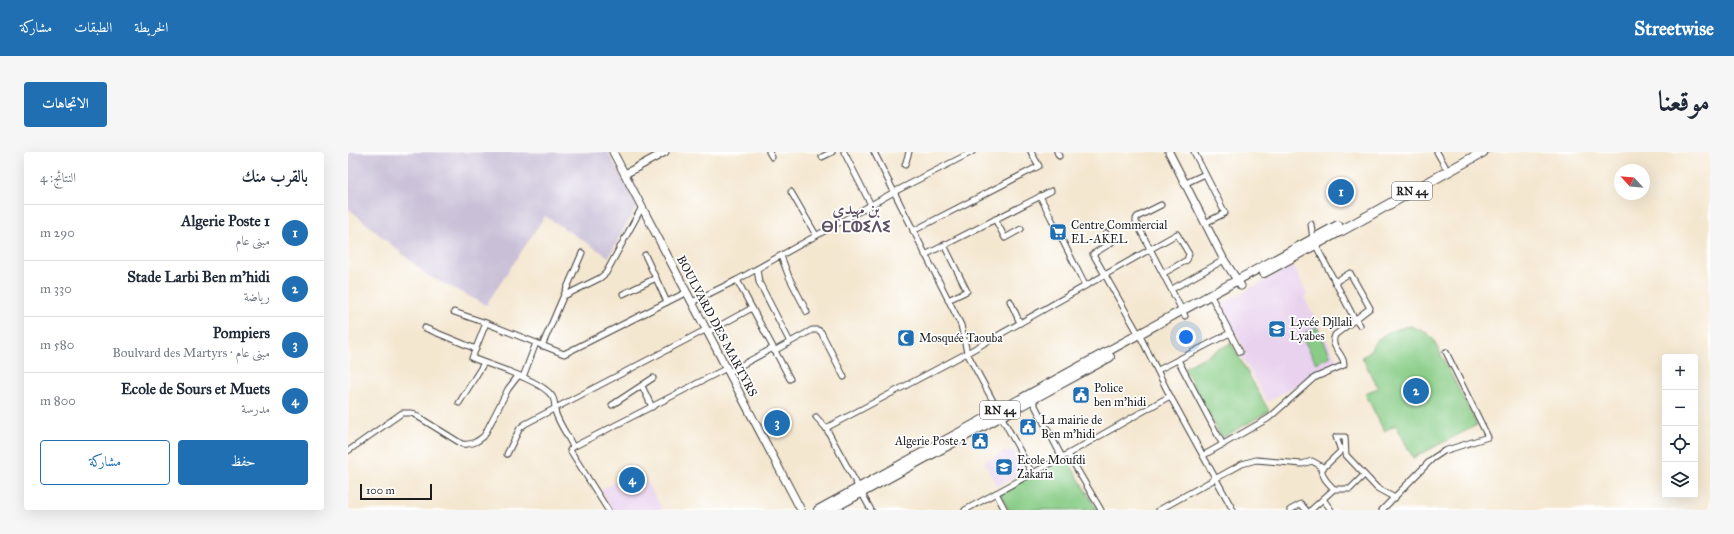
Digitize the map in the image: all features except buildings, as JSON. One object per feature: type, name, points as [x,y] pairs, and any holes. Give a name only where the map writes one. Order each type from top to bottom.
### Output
[{"type":"highway","name":"RN 44","points":[[1339,228],[1470,152]]},
{"type":"highway","name":"RN 44","points":[[1339,228],[1483,152]]},
{"type":"main road","name":"RN 44","points":[[818,510],[860,490],[1339,228]]},
{"type":"main road","name":"RN 44","points":[[999,414],[1032,400],[1140,337]]},
{"type":"main road","name":"RN 44","points":[[830,510],[860,490]]},
{"type":"street","name":"BOULVARD DES MARTYRS","points":[[613,152],[801,510]]},
{"type":"street","points":[[625,174],[665,152]]},
{"type":"street","points":[[822,157],[832,152]]},
{"type":"street","points":[[844,152],[871,205]]},
{"type":"street","points":[[874,152],[961,325],[967,353],[1032,473]]},
{"type":"street","points":[[905,165],[909,152]]},
{"type":"street","points":[[692,302],[737,280],[894,192],[972,152]]},
{"type":"street","points":[[913,231],[1038,166],[1031,152]]},
{"type":"street","points":[[1169,152],[1224,260],[1239,283]]},
{"type":"street","points":[[1194,152],[1226,213],[1205,223]]},
{"type":"street","points":[[1437,152],[1445,166]]},
{"type":"street","points":[[1184,184],[1205,174]]},
{"type":"street","points":[[925,255],[1051,191]]},
{"type":"street","points":[[791,192],[816,235]]},
{"type":"street","points":[[1040,196],[1086,285]]},
{"type":"street","points":[[1161,204],[1136,219],[1149,249],[1164,273],[1184,313]]},
{"type":"street","points":[[564,296],[600,278],[606,273],[642,207]]},
{"type":"street","points":[[995,220],[1005,238],[1021,229]]},
{"type":"street","points":[[1312,224],[1314,242],[1360,325]]},
{"type":"street","points":[[1106,234],[1111,243],[1093,254],[1140,337],[1170,396],[1204,455],[1233,510]]},
{"type":"street","points":[[826,428],[967,353],[1177,234],[1189,254],[1189,257],[1187,260],[1164,273]]},
{"type":"street","points":[[944,245],[967,291],[948,300]]},
{"type":"street","points":[[542,346],[582,253]]},
{"type":"street","points":[[645,255],[667,302]]},
{"type":"street","points":[[781,256],[789,277],[807,312]]},
{"type":"street","points":[[1172,290],[1224,260]]},
{"type":"street","points":[[757,268],[759,282],[790,342]]},
{"type":"street","points":[[1204,455],[1269,418],[1314,378],[1344,365],[1345,361],[1334,346],[1333,339],[1335,335],[1355,318],[1370,308],[1350,273],[1335,282]]},
{"type":"street","points":[[623,294],[656,278]]},
{"type":"street","points":[[737,280],[790,379]]},
{"type":"street","points":[[454,312],[486,323],[560,353],[570,352],[687,292]]},
{"type":"street","points":[[1212,298],[1240,352]]},
{"type":"street","points":[[1010,301],[1020,323]]},
{"type":"street","points":[[507,454],[520,428],[534,418],[752,308]]},
{"type":"street","points":[[486,323],[472,358],[539,384],[548,391],[552,396],[556,413],[573,447]]},
{"type":"street","points":[[425,328],[476,349]]},
{"type":"street","points":[[608,510],[570,450],[573,447],[812,330],[818,330],[821,332],[844,377]]},
{"type":"street","points":[[1158,370],[1230,333]]},
{"type":"street","points":[[348,451],[402,413],[407,412],[412,413],[462,444],[469,445],[478,442],[484,436],[508,389],[520,377],[536,343]]},
{"type":"street","points":[[1382,510],[1432,459],[1444,451],[1488,437],[1446,352]]},
{"type":"street","points":[[1178,360],[1223,445]]},
{"type":"street","points":[[458,403],[484,363]]},
{"type":"street","points":[[612,405],[653,378]]},
{"type":"street","points":[[642,386],[652,407]]},
{"type":"street","points":[[965,510],[1170,396]]},
{"type":"street","points":[[1032,400],[1062,457]]},
{"type":"street","points":[[816,418],[826,428],[871,510]]},
{"type":"street","points":[[1321,470],[1341,451],[1336,437],[1345,437],[1346,455],[1377,488],[1395,498]]},
{"type":"street","points":[[1068,454],[1101,510]]},
{"type":"street","points":[[1159,510],[1242,464],[1256,460],[1302,464],[1312,461],[1321,466],[1324,479],[1334,489]]},
{"type":"street","points":[[1311,510],[1334,489],[1350,489],[1364,474]]},
{"type":"street","points":[[996,493],[1005,510]]},
{"type":"street","points":[[1323,499],[1331,510]]},
{"type":"street","points":[[1290,510],[1301,504],[1306,510]]},
{"type":"shaded area","points":[[348,152],[608,152],[637,206],[609,257],[545,216],[486,305],[427,275],[348,208]]},
{"type":"shaded area","name":"Lycée Djllali Lyabes","points":[[1293,265],[1308,295],[1304,297],[1338,361],[1267,402],[1241,355],[1246,352],[1220,305]]},
{"type":"shaded area","name":"Ecole Moufdi Zakaria","points":[[1013,450],[1025,471],[997,487],[984,462],[1004,451],[1006,453]]},
{"type":"shaded area","points":[[639,469],[663,510],[612,510],[601,490]]},
{"type":"green space","points":[[1411,326],[1427,333],[1433,339],[1477,425],[1413,458],[1396,425],[1384,431],[1365,393],[1378,388],[1362,357],[1368,353],[1382,336],[1394,330]]},
{"type":"green space","points":[[1317,327],[1331,356],[1316,363],[1301,335]]},
{"type":"green space","points":[[1231,343],[1269,411],[1222,438],[1184,368]]},
{"type":"green space","points":[[1066,457],[1097,510],[1009,510],[1000,493]]},
{"type":"place","name":"Algerie Poste 1","points":[[1341,192]]},
{"type":"place","name":"Centre Commercial EL-AKEL","points":[[1058,232]]},
{"type":"place","name":"Lycée Djllali Lyabes","points":[[1277,329]]},
{"type":"place","name":"Mosquée Taouba","points":[[906,338]]},
{"type":"place","name":"Stade Larbi Ben m'hidi","points":[[1416,391]]},
{"type":"place","name":"Police ben m'hidi","points":[[1081,395]]},
{"type":"place","name":"Pompiers","points":[[777,423]]},
{"type":"place","name":"La mairie de Ben m'hidi","points":[[1028,427]]},
{"type":"place","name":"Algerie Poste 2","points":[[980,441]]},
{"type":"place","name":"Ecole Moufdi Zakaria","points":[[1004,467]]},
{"type":"place","name":"Ecole de Sours et Muets","points":[[632,480]]},
{"type":"district","name":"بن مهيدي ⴱⵏ ⵎⵀⵉⴷⵉ","points":[[856,217]]}]
